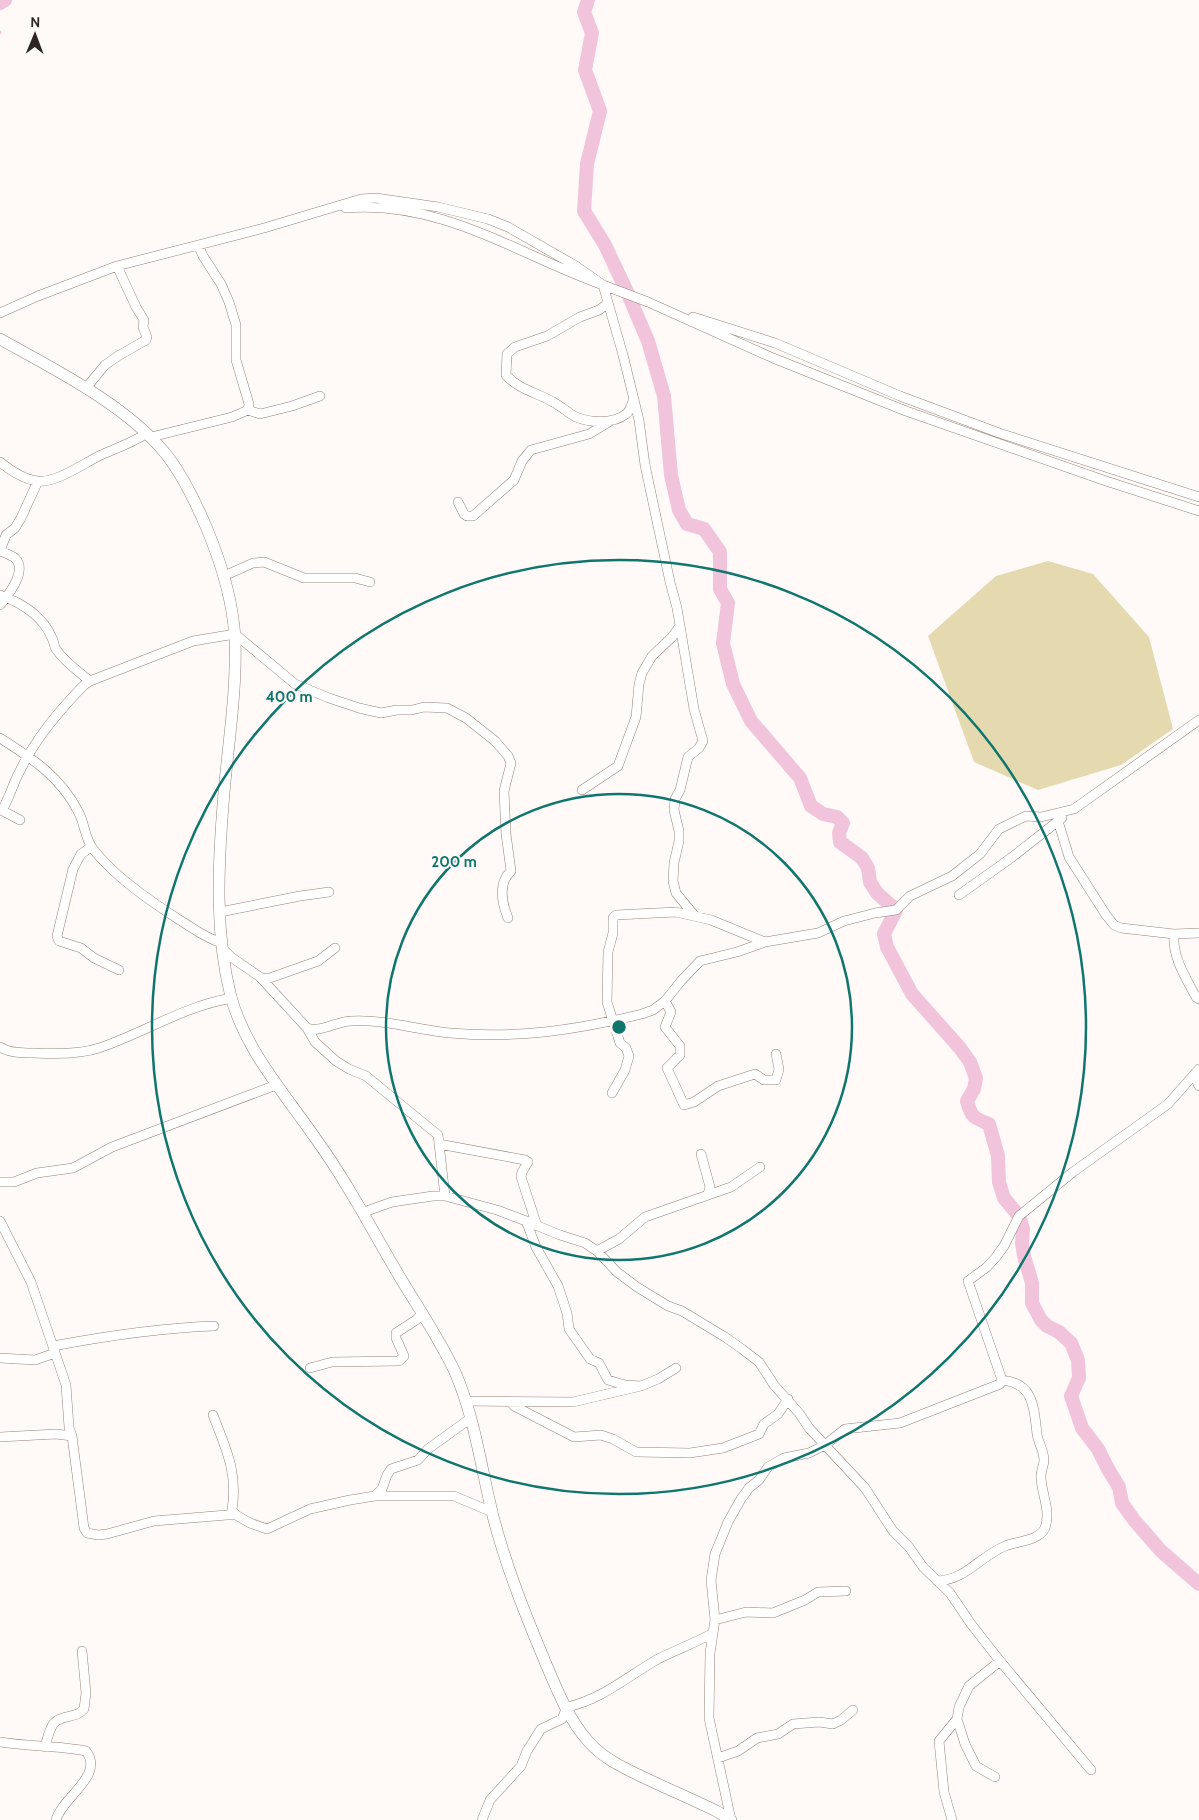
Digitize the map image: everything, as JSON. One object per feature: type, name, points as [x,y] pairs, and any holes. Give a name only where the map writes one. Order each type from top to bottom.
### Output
[{"type":"street","points":[[0,313],[53,290],[117,266],[361,199],[376,198],[468,213],[508,227],[576,266],[602,285],[623,354],[638,420],[645,465],[680,626],[694,709],[703,741],[688,757],[680,790],[675,799],[674,810],[679,831],[679,841],[674,863],[673,881],[676,893],[694,916]]},
{"type":"street","points":[[329,209],[360,207],[394,209],[429,215],[478,231],[573,274],[648,302],[775,343],[900,396],[999,433],[1199,497]]},
{"type":"street","points":[[198,245],[221,284],[236,325],[236,360],[249,404],[248,410]]},
{"type":"street","points":[[86,388],[105,365],[146,340],[147,337],[143,328],[144,320],[117,266]]},
{"type":"street","points":[[648,302],[733,341],[906,411],[1106,481],[1199,511]]},
{"type":"street","points":[[607,304],[599,310],[580,317],[547,336],[516,347],[507,354],[506,375],[514,384],[552,401],[577,417],[596,421],[625,415],[633,401]]},
{"type":"street","points":[[1,344],[86,388],[126,414],[166,453],[182,476],[205,525],[224,576],[229,592],[235,634],[234,695],[227,748],[219,885],[222,946],[232,998],[254,1048],[276,1085],[314,1135],[364,1212],[375,1234],[448,1357],[467,1401],[492,1512],[525,1613],[567,1708],[588,1741],[609,1759],[731,1820]]},
{"type":"street","points":[[0,462],[28,479],[38,481],[50,480],[102,454],[149,435],[232,417],[248,410],[260,414],[273,409],[292,406],[320,396]]},
{"type":"street","points":[[458,502],[464,514],[473,516],[514,480],[522,461],[531,450],[589,434],[613,419]]},
{"type":"street","points":[[0,605],[3,596],[17,581],[17,561],[14,556],[0,551],[6,535],[15,528],[21,518],[38,481]]},
{"type":"street","points":[[224,576],[253,563],[264,562],[304,578],[355,578],[370,582]]},
{"type":"street","points":[[3,596],[36,615],[48,630],[56,649],[90,681]]},
{"type":"street","points":[[582,790],[618,766],[636,717],[642,673],[652,656],[672,637],[680,626]]},
{"type":"street","points":[[20,820],[5,812],[3,808],[14,780],[49,722],[90,681],[193,641],[235,634],[295,684],[329,698],[381,713],[424,707],[447,708],[466,718],[495,741],[508,756],[511,763],[504,791],[506,834],[511,871],[505,877],[503,906],[508,918]]},
{"type":"street","points":[[960,895],[1074,809],[1199,720]]},
{"type":"street","points":[[0,738],[47,770],[64,790],[79,813],[91,847],[127,882],[151,901],[222,946],[231,958],[260,978],[307,1028],[315,1042],[336,1061],[366,1076],[438,1135],[445,1196]]},
{"type":"street","points":[[307,1028],[312,1030],[350,1021],[386,1022],[448,1032],[520,1035],[613,1021],[653,1010],[665,1001],[700,961],[737,952],[765,942],[818,933],[844,921],[875,912],[896,910],[910,896],[952,876],[980,854],[999,829],[1026,816],[1041,817],[1074,809]]},
{"type":"street","points":[[1058,821],[1069,857],[1114,925],[1121,928],[1174,934],[1199,933]]},
{"type":"street","points":[[91,847],[81,854],[73,868],[57,936],[59,941],[81,948],[94,958],[119,970]]},
{"type":"street","points":[[220,912],[329,892]]},
{"type":"street","points":[[612,1093],[625,1070],[629,1056],[626,1048],[620,1043],[608,1002],[608,952],[613,933],[613,918],[616,915],[664,912],[694,916],[711,920],[765,942]]},
{"type":"street","points":[[1174,934],[1175,953],[1196,997],[1199,999]]},
{"type":"street","points":[[260,978],[267,979],[318,961],[336,948]]},
{"type":"street","points":[[0,1047],[7,1051],[40,1054],[98,1048],[178,1014],[213,1001],[232,998]]},
{"type":"street","points":[[665,1001],[671,1012],[665,1027],[680,1046],[680,1055],[667,1068],[684,1105],[694,1102],[718,1086],[755,1074],[764,1080],[776,1080],[779,1069],[776,1054]]},
{"type":"street","points":[[1197,1072],[1199,1086]]},
{"type":"street","points":[[1002,1380],[968,1281],[987,1267],[996,1257],[1007,1240],[1018,1216],[1073,1172],[1168,1104],[1197,1072]]},
{"type":"street","points":[[0,1182],[14,1182],[37,1173],[74,1168],[112,1147],[276,1085]]},
{"type":"street","points":[[439,1144],[528,1162],[521,1177],[537,1226]]},
{"type":"street","points":[[701,1154],[710,1187],[708,1194]]},
{"type":"street","points":[[597,1250],[620,1239],[645,1217],[731,1187],[760,1167]]},
{"type":"street","points":[[364,1212],[392,1202],[445,1196],[497,1210],[585,1243],[597,1250],[617,1272],[636,1287],[725,1337],[759,1362],[774,1385],[809,1428],[865,1488],[893,1531],[909,1547],[923,1567],[950,1593],[1000,1661],[1091,1770]]},
{"type":"street","points":[[0,1221],[31,1282],[66,1386],[69,1427],[72,1436],[84,1528],[87,1533],[107,1534],[166,1519],[236,1515]]},
{"type":"street","points":[[526,1221],[536,1247],[558,1286],[567,1314],[569,1329],[590,1359],[599,1363],[608,1380],[625,1385],[641,1386]]},
{"type":"street","points":[[310,1368],[332,1362],[399,1361],[404,1356],[396,1338],[396,1333],[422,1314]]},
{"type":"street","points":[[0,1358],[35,1360],[54,1350],[120,1334],[168,1328],[214,1326]]},
{"type":"street","points":[[467,1401],[573,1402],[641,1386],[658,1379],[676,1368]]},
{"type":"street","points":[[731,1820],[709,1718],[710,1653],[715,1620],[711,1580],[715,1554],[728,1522],[741,1499],[748,1488],[759,1480],[768,1467],[784,1458],[809,1453],[825,1445],[846,1428],[900,1423],[1000,1384],[1002,1380]]},
{"type":"street","points":[[938,1581],[950,1580],[964,1574],[982,1559],[1004,1547],[1036,1537],[1044,1529],[1047,1517],[1041,1477],[1044,1459],[1037,1436],[1032,1401],[1024,1388],[1012,1380],[1002,1380]]},
{"type":"street","points":[[511,1402],[514,1406],[574,1437],[601,1435],[613,1439],[636,1452],[690,1453],[723,1448],[759,1434],[764,1424],[778,1414],[788,1400]]},
{"type":"street","points":[[213,1415],[232,1469],[235,1492],[232,1510],[236,1515],[255,1526],[267,1529],[310,1510],[375,1496],[454,1496],[492,1512]]},
{"type":"street","points":[[375,1496],[382,1489],[386,1475],[391,1469],[418,1460],[428,1449],[471,1418]]},
{"type":"street","points":[[0,1437],[56,1434],[72,1436]]},
{"type":"street","points":[[715,1620],[746,1612],[773,1613],[805,1600],[818,1592],[846,1590]]},
{"type":"street","points":[[482,1820],[490,1800],[521,1766],[541,1729],[562,1718],[567,1708],[581,1704],[601,1694],[658,1659],[713,1633]]},
{"type":"street","points":[[44,1747],[54,1722],[76,1715],[84,1709],[86,1692],[82,1651]]},
{"type":"street","points":[[995,1777],[976,1766],[965,1744],[957,1719],[959,1707],[969,1686],[1000,1661]]},
{"type":"street","points":[[718,1758],[738,1751],[757,1738],[778,1734],[793,1724],[819,1722],[833,1724],[853,1710]]},
{"type":"street","points":[[952,1820],[944,1792],[939,1741],[957,1719]]},
{"type":"street","points":[[0,1742],[21,1746],[74,1748],[86,1751],[91,1757],[92,1763],[84,1782],[64,1804],[56,1820]]},
{"type":"shaded area","points":[[1048,561],[1093,574],[1149,637],[1173,729],[1121,765],[1038,790],[974,762],[928,636],[996,576]]},
{"type":"waterway","points":[[0,3],[5,0]]},
{"type":"waterway","points":[[588,0],[584,12],[592,33],[585,70],[600,111],[587,164],[584,211],[605,245],[648,341],[664,396],[671,475],[679,510],[687,524],[704,529],[720,552],[720,589],[728,603],[723,643],[733,684],[751,721],[800,778],[811,806],[823,814],[837,817],[843,823],[839,833],[840,842],[862,858],[868,868],[870,882],[877,893],[896,910],[884,934],[887,947],[912,994],[970,1062],[976,1078],[974,1089],[967,1101],[974,1116],[989,1124],[998,1156],[999,1182],[1004,1198],[1019,1216],[1023,1229],[1022,1243],[1024,1256],[1032,1283],[1032,1303],[1041,1320],[1071,1343],[1078,1360],[1079,1378],[1071,1396],[1082,1428],[1098,1449],[1119,1487],[1122,1503],[1134,1520],[1161,1551],[1199,1584]]}]
